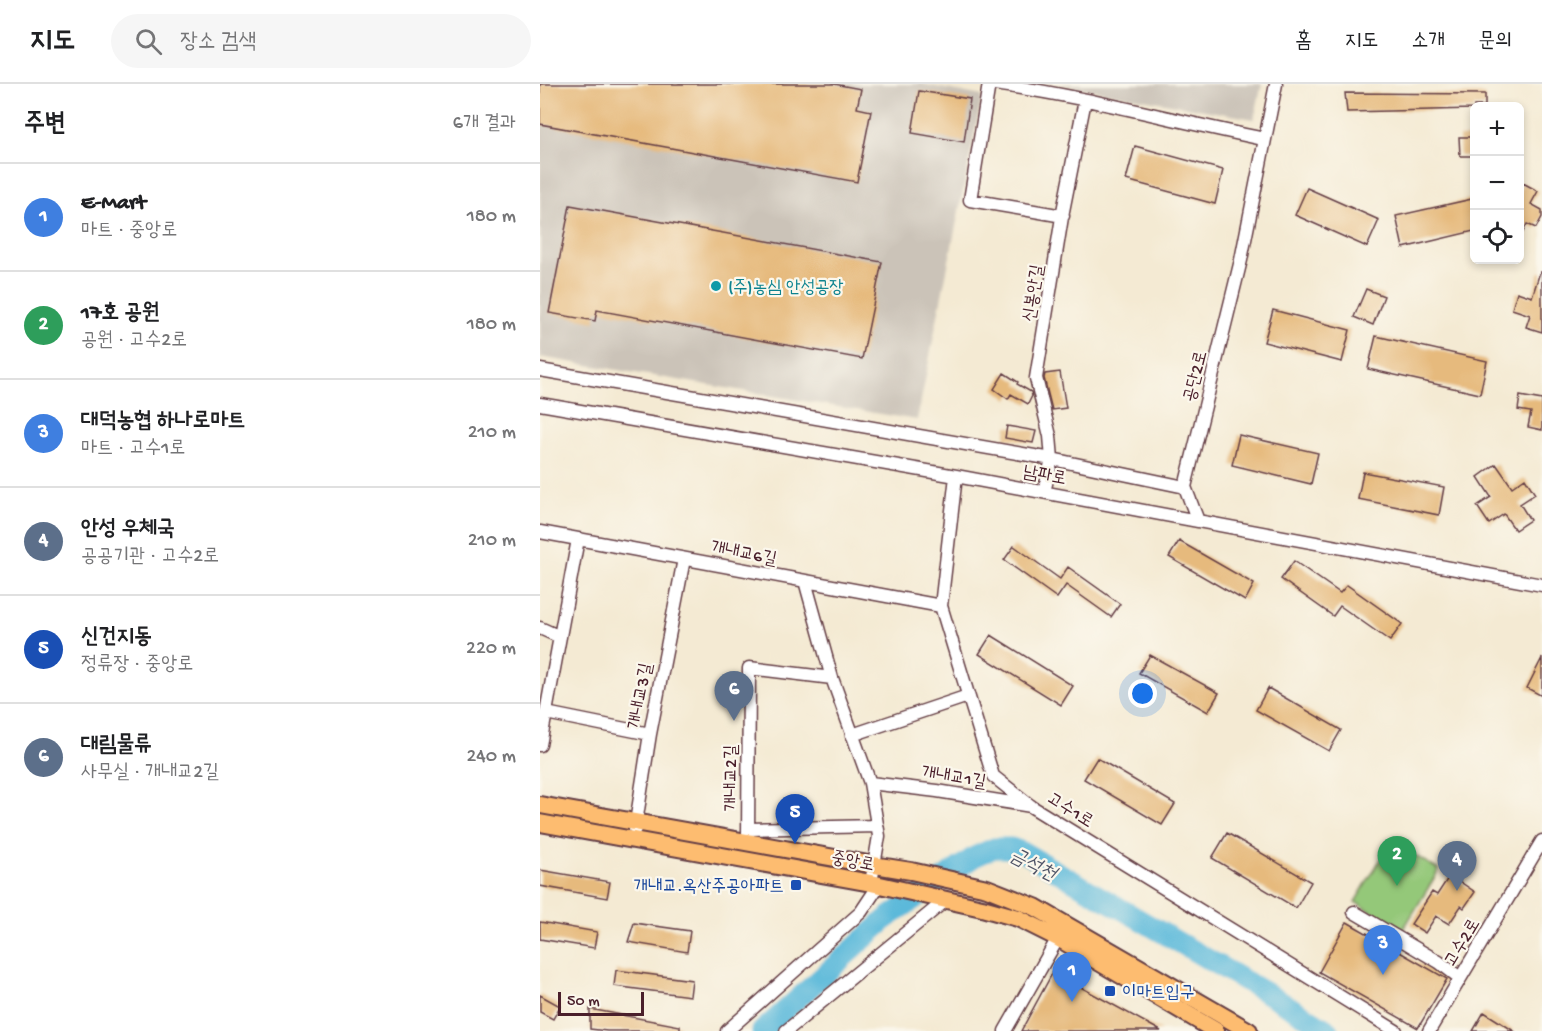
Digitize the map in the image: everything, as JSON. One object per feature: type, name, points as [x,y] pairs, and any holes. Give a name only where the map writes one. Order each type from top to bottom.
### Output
[{"type":"main road","name":"중앙로","points":[[540,805],[636,822],[748,835],[874,866],[911,871],[987,888],[1035,907],[1249,1031]]},
{"type":"main road","name":"중앙로","points":[[540,823],[875,884]]},
{"type":"main road","points":[[875,884],[1018,918],[1058,938],[1216,1031]]},
{"type":"street","points":[[989,84],[970,200],[1063,216]]},
{"type":"street","points":[[994,84],[1085,100],[1264,139]]},
{"type":"street","name":"공단2로","points":[[1185,487],[1241,260],[1276,84]]},
{"type":"street","name":"신봉안길","points":[[1044,492],[1052,459],[1050,436],[1036,378],[1085,100]]},
{"type":"street","points":[[540,370],[1052,459],[1185,487],[1198,521]]},
{"type":"street","name":"남파로","points":[[540,404],[956,476],[1542,585]]},
{"type":"street","name":"고수1로","points":[[956,476],[941,606],[993,776],[1032,807],[1396,1031]]},
{"type":"street","name":"개내교6길","points":[[540,532],[941,606]]},
{"type":"street","points":[[540,744],[579,539]]},
{"type":"street","name":"개내교3길","points":[[633,840],[650,734],[684,559]]},
{"type":"street","points":[[805,581],[832,678],[870,783],[879,836],[874,866],[875,884]]},
{"type":"street","points":[[540,628],[560,636]]},
{"type":"street","name":"개내교2길","points":[[832,678],[749,668],[748,835],[877,826]]},
{"type":"street","points":[[852,735],[968,696]]},
{"type":"street","points":[[546,713],[650,734]]},
{"type":"street","name":"개내교1길","points":[[870,783],[937,791],[1032,807]]},
{"type":"street","name":"고수2로","points":[[1429,1031],[1542,841]]},
{"type":"street","name":"중앙로","points":[[727,1031],[861,912],[875,884]]},
{"type":"street","points":[[788,1031],[946,900]]},
{"type":"street","points":[[1354,912],[1439,962],[1460,978]]},
{"type":"street","points":[[1005,1031],[1058,938]]},
{"type":"shaded area","points":[[540,84],[921,84],[982,96],[917,420],[540,357]]},
{"type":"shaded area","points":[[1058,84],[1262,84],[1254,119]]},
{"type":"green space","points":[[1391,841],[1439,870],[1403,930],[1355,902]]},
{"type":"building","points":[[540,84],[834,84],[861,89],[857,108],[871,111],[857,182],[540,124]]},
{"type":"building","points":[[919,91],[970,99],[964,142],[912,133]]},
{"type":"building","points":[[1345,93],[1485,94],[1485,102],[1470,102],[1470,109],[1347,112]]},
{"type":"building","points":[[1459,137],[1470,137],[1470,156],[1460,156]]},
{"type":"building","points":[[1135,146],[1223,170],[1215,204],[1126,180]]},
{"type":"building","points":[[1524,184],[1538,191],[1531,204],[1542,210],[1542,217],[1536,228],[1527,224],[1524,230]]},
{"type":"building","points":[[1307,188],[1379,220],[1367,247],[1295,215]]},
{"type":"building","points":[[1470,199],[1470,232],[1403,248],[1396,216]]},
{"type":"building","name":"(주)농심 안성공장","points":[[570,205],[882,262],[862,359],[597,310],[595,321],[549,313]]},
{"type":"building","points":[[1540,272],[1542,272],[1542,332],[1526,327],[1530,315],[1512,309],[1517,292],[1532,297]]},
{"type":"building","points":[[1366,289],[1384,296],[1373,325],[1354,317]]},
{"type":"building","points":[[1273,310],[1350,330],[1342,362],[1264,342]]},
{"type":"building","points":[[1376,336],[1487,361],[1480,394],[1368,369]]},
{"type":"building","points":[[1060,372],[1066,408],[1052,410],[1044,378],[1045,374]]},
{"type":"building","points":[[1004,373],[1031,392],[1032,396],[1028,404],[1011,394],[1008,399],[994,389]]},
{"type":"building","points":[[1520,396],[1542,400],[1542,430],[1528,427],[1531,412],[1518,410]]},
{"type":"building","points":[[1007,426],[1036,431],[1033,443],[1005,438]]},
{"type":"building","points":[[1239,435],[1318,453],[1311,484],[1232,465]]},
{"type":"building","points":[[1496,464],[1512,487],[1525,478],[1535,494],[1520,504],[1530,520],[1515,530],[1504,514],[1489,524],[1477,506],[1491,497],[1478,477]]},
{"type":"building","points":[[1363,472],[1444,487],[1439,515],[1358,499]]},
{"type":"building","points":[[1179,541],[1254,584],[1245,601],[1169,557]]},
{"type":"building","points":[[1014,546],[1060,579],[1068,567],[1120,604],[1111,617],[1066,585],[1057,598],[1004,560]]},
{"type":"building","points":[[1294,561],[1340,593],[1347,585],[1402,624],[1390,641],[1340,606],[1333,616],[1281,579]]},
{"type":"building","points":[[991,635],[1073,686],[1061,705],[979,654]]},
{"type":"building","points":[[1150,655],[1219,693],[1208,712],[1139,673]]},
{"type":"building","points":[[1542,658],[1542,696],[1527,688]]},
{"type":"building","points":[[1268,688],[1341,730],[1329,751],[1256,710]]},
{"type":"building","points":[[1097,758],[1175,804],[1162,825],[1084,779]]},
{"type":"building","points":[[1227,833],[1311,882],[1296,908],[1212,858]]},
{"type":"building","points":[[540,870],[610,882],[607,898],[540,886]]},
{"type":"building","points":[[1450,875],[1475,892],[1464,908],[1461,906],[1449,924],[1436,916],[1425,933],[1411,924],[1432,892],[1437,895]]},
{"type":"building","points":[[540,922],[597,932],[594,948],[540,939]]},
{"type":"building","points":[[1347,922],[1447,979],[1418,1028],[1319,972]]},
{"type":"building","points":[[634,923],[690,931],[687,952],[628,942]]},
{"type":"building","points":[[616,970],[692,980],[690,996],[614,986]]},
{"type":"building","points":[[1053,972],[1161,1031],[1021,1031]]},
{"type":"building","points":[[540,995],[560,1006],[553,1019],[540,1012]]},
{"type":"building","points":[[590,1009],[680,1026],[680,1031],[590,1029]]},
{"type":"building","points":[[1484,1012],[1514,1031],[1473,1031]]},
{"type":"waterway","name":"금석천","points":[[762,1031],[886,919],[974,857],[994,848],[1011,848],[1025,853],[1329,1031]]},
{"type":"place","name":"(주)농심 안성공장","points":[[716,286]]},
{"type":"place","name":"대림물류","points":[[734,721]]},
{"type":"place","name":"신건지동","points":[[795,844]]},
{"type":"place","name":"개내교.옥산주공아파트","points":[[796,885]]},
{"type":"place","name":"17호 공원","points":[[1397,886]]},
{"type":"place","name":"안성 우체국","points":[[1457,891]]},
{"type":"place","name":"대덕농협 하나로마트","points":[[1383,975]]},
{"type":"place","name":"이마트입구","points":[[1110,991]]},
{"type":"place","name":"E-Mart","points":[[1072,1002]]}]
